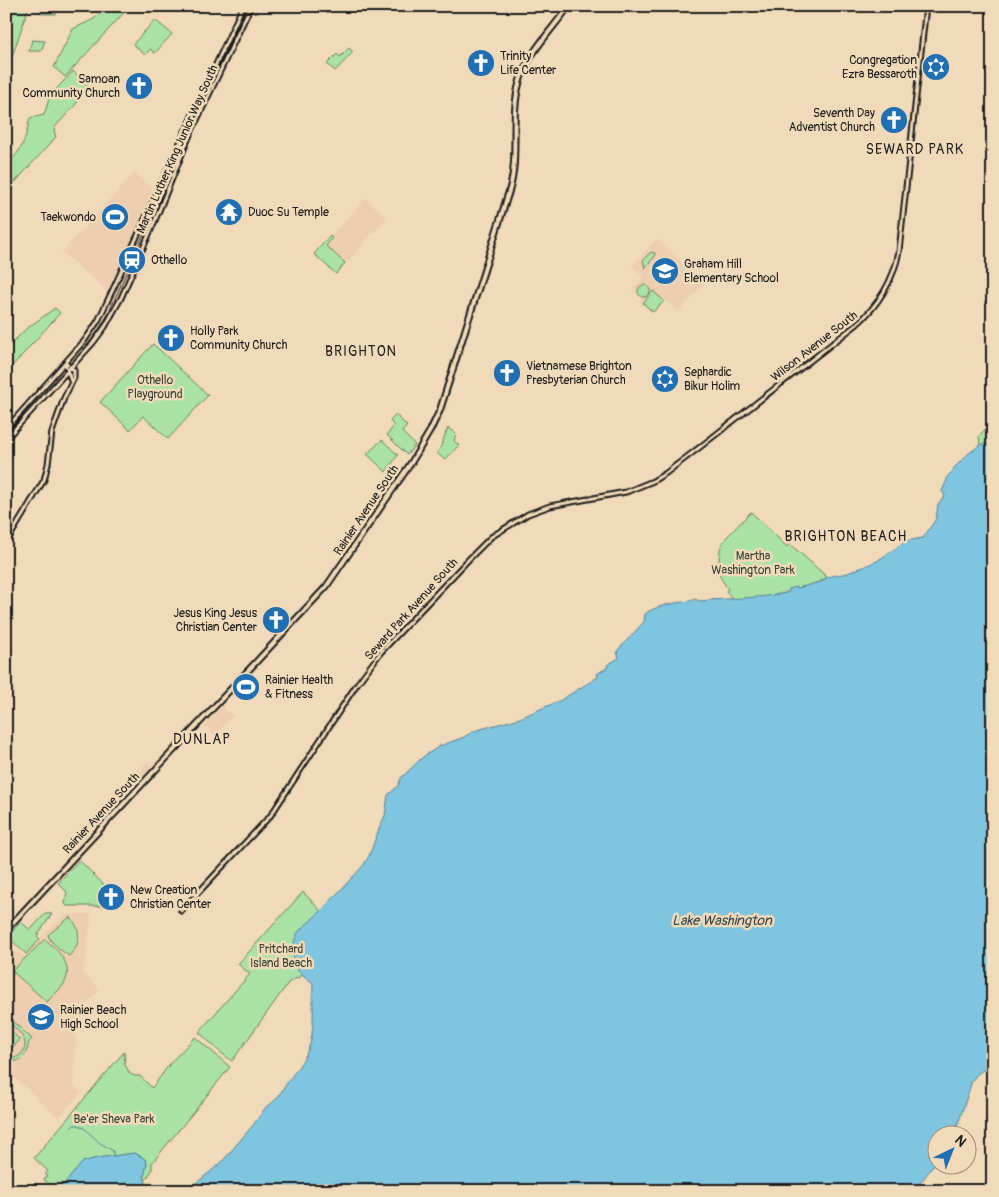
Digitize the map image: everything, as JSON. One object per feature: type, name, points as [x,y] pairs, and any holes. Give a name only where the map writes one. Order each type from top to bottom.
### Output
[{"type":"main road","name":"Martin Luther King Junior Way South","points":[[6,429],[90,334],[105,308],[243,6]]},
{"type":"main road","name":"Martin Luther King Junior Way South","points":[[6,439],[98,337],[121,298],[152,229],[189,137],[250,6]]},
{"type":"main road","name":"Rainier Avenue South","points":[[6,930],[326,587],[430,431],[440,410],[514,173],[515,106],[519,83],[529,60],[569,6]]},
{"type":"main road","name":"Wilson Avenue South","points":[[733,421],[860,322],[877,303],[892,276],[902,235],[914,106],[926,6]]},
{"type":"main road","points":[[6,543],[44,480],[52,432],[75,373],[65,362]]},
{"type":"main road","points":[[65,362],[72,382]]},
{"type":"main road","name":"Seward Park Avenue South","points":[[181,911],[271,815],[357,684],[374,662],[491,537],[528,514],[538,510],[550,506],[626,492],[646,485],[666,473],[733,421]]},
{"type":"shaded area","points":[[135,172],[155,191],[110,287],[105,289],[62,252]]},
{"type":"shaded area","points":[[366,198],[387,218],[336,274],[314,254]]},
{"type":"shaded area","name":"Graham Hill Elementary School","points":[[657,239],[705,283],[678,312],[665,300],[652,313],[640,302],[642,300],[632,290],[644,277],[632,266]]},
{"type":"shaded area","points":[[222,705],[233,716],[215,735],[204,725]]},
{"type":"shaded area","points":[[147,762],[152,767],[115,806],[113,804]]},
{"type":"shaded area","points":[[6,902],[16,911],[6,922]]},
{"type":"shaded area","name":"Rainier Beach High School","points":[[68,914],[92,914],[83,974],[100,989],[77,1015],[74,1085],[82,1092],[58,1118],[6,1070],[6,963],[17,951],[22,956],[26,954],[51,927]]},
{"type":"green space","points":[[6,6],[29,6],[6,75]]},
{"type":"green space","points":[[42,6],[58,6],[56,14],[42,14],[40,12]]},
{"type":"green space","points":[[106,6],[130,6],[65,77],[54,67],[73,29],[94,19]]},
{"type":"green space","points":[[155,20],[172,34],[155,53],[150,49],[145,55],[133,44]]},
{"type":"green space","points":[[32,40],[45,41],[41,51],[29,51]]},
{"type":"green space","points":[[349,48],[353,52],[335,71],[327,64],[337,54],[340,57]]},
{"type":"green space","points":[[73,71],[88,86],[76,104],[55,127],[56,137],[6,192],[6,165],[16,156],[22,145],[30,118],[44,115],[50,96]]},
{"type":"green space","points":[[330,236],[332,238],[326,246],[345,263],[336,274],[314,254]]},
{"type":"green space","points":[[651,252],[655,253],[655,256],[645,268],[643,260]]},
{"type":"green space","points":[[644,285],[650,291],[644,297],[638,291]]},
{"type":"green space","points":[[653,291],[664,301],[653,312],[643,303]]},
{"type":"green space","points":[[55,308],[60,313],[6,373],[6,349],[26,329]]},
{"type":"green space","name":"Othello Playground","points":[[153,344],[208,395],[168,439],[143,416],[130,430],[100,402]]},
{"type":"green space","points":[[396,415],[407,426],[402,432],[415,445],[407,455],[387,435],[394,426],[390,421]]},
{"type":"green space","points":[[993,421],[993,442],[980,445],[979,436]]},
{"type":"green space","points":[[448,428],[456,434],[454,441],[459,445],[445,460],[437,453]]},
{"type":"green space","points":[[382,440],[398,455],[386,472],[367,454]]},
{"type":"green space","name":"Martha Washington Park","points":[[751,512],[787,547],[790,544],[827,577],[815,584],[789,589],[790,591],[786,593],[733,599],[726,591],[728,589],[718,571],[720,549],[724,540]]},
{"type":"green space","points":[[79,860],[106,887],[105,906],[67,906],[65,904],[67,892],[58,883]]},
{"type":"green space","name":"Pritchard Island Beach","points":[[303,892],[321,911],[303,975],[289,982],[232,1061],[199,1032],[250,974],[238,964]]},
{"type":"green space","points":[[45,914],[52,914],[37,936],[40,939],[26,954],[7,936],[21,922],[30,930]]},
{"type":"green space","points":[[70,917],[77,927],[78,942],[69,956],[54,944],[48,935]]},
{"type":"green space","points":[[45,939],[63,958],[67,971],[64,984],[47,1002],[13,972]]},
{"type":"green space","points":[[6,1015],[32,1039],[24,1056],[13,1062],[6,1062],[6,1058],[14,1058],[21,1054],[25,1044],[21,1035],[6,1020]]},
{"type":"green space","points":[[6,1026],[20,1040],[6,1054]]},
{"type":"green space","name":"Be'er Sheva Park","points":[[195,1037],[230,1067],[152,1163],[152,1170],[145,1181],[144,1176],[147,1164],[145,1159],[135,1153],[83,1162],[63,1185],[60,1183],[55,1188],[44,1180],[47,1176],[45,1174],[48,1171],[34,1158],[124,1052],[125,1065],[130,1074],[140,1076],[152,1088],[172,1061]]},
{"type":"water","name":"Lake Washington","points":[[993,442],[993,1064],[977,1074],[972,1081],[958,1124],[926,1124],[927,1174],[916,1191],[184,1191],[221,1163],[266,1107],[278,1096],[304,1059],[312,1034],[313,983],[299,972],[295,965],[293,950],[295,939],[298,932],[321,911],[363,866],[385,816],[388,795],[398,786],[401,778],[424,756],[440,746],[474,731],[520,718],[561,700],[598,677],[597,674],[619,658],[617,651],[644,622],[645,614],[653,609],[695,599],[699,601],[786,593],[789,589],[823,581],[827,577],[848,573],[877,561],[906,541],[923,538],[936,519],[938,504],[945,496],[942,491],[947,477],[968,454],[980,445]]},
{"type":"water","points":[[135,1153],[145,1159],[147,1164],[144,1176],[146,1183],[155,1191],[58,1191],[83,1162],[97,1158]]},
{"type":"waterway","points":[[71,1128],[74,1125],[84,1128],[100,1143],[113,1151],[113,1156]]},
{"type":"tram line","points":[[6,435],[85,348],[107,316],[248,6]]},
{"type":"place","name":"Trinity Life Center","points":[[481,63]]},
{"type":"place","name":"Congregation Ezra Bessaroth","points":[[936,67]]},
{"type":"place","name":"Samoan Community Church","points":[[139,86]]},
{"type":"place","name":"Seventh Day Adventist Church","points":[[894,120]]},
{"type":"place","name":"Duoc Su Temple","points":[[229,212]]},
{"type":"place","name":"Taekwondo","points":[[115,217]]},
{"type":"place","name":"Othello","points":[[132,260]]},
{"type":"place","name":"Graham Hill Elementary School","points":[[665,271]]},
{"type":"place","name":"Holly Park Community Church","points":[[171,338]]},
{"type":"place","name":"Vietnamese Brighton Presbyterian Church","points":[[507,373]]},
{"type":"place","name":"Sephardic Bikur Holim","points":[[665,379]]},
{"type":"place","name":"Jesus King Jesus Christian Center","points":[[276,620]]},
{"type":"place","name":"Rainier Health & Fitness","points":[[246,687]]},
{"type":"place","name":"New Creation Christian Center","points":[[111,897]]},
{"type":"place","name":"Rainier Beach High School","points":[[41,1017]]},
{"type":"district","name":"SEWARD PARK","points":[[915,149]]},
{"type":"district","name":"BRIGHTON","points":[[361,351]]},
{"type":"district","name":"BRIGHTON BEACH","points":[[846,536]]},
{"type":"district","name":"DUNLAP","points":[[202,739]]}]
